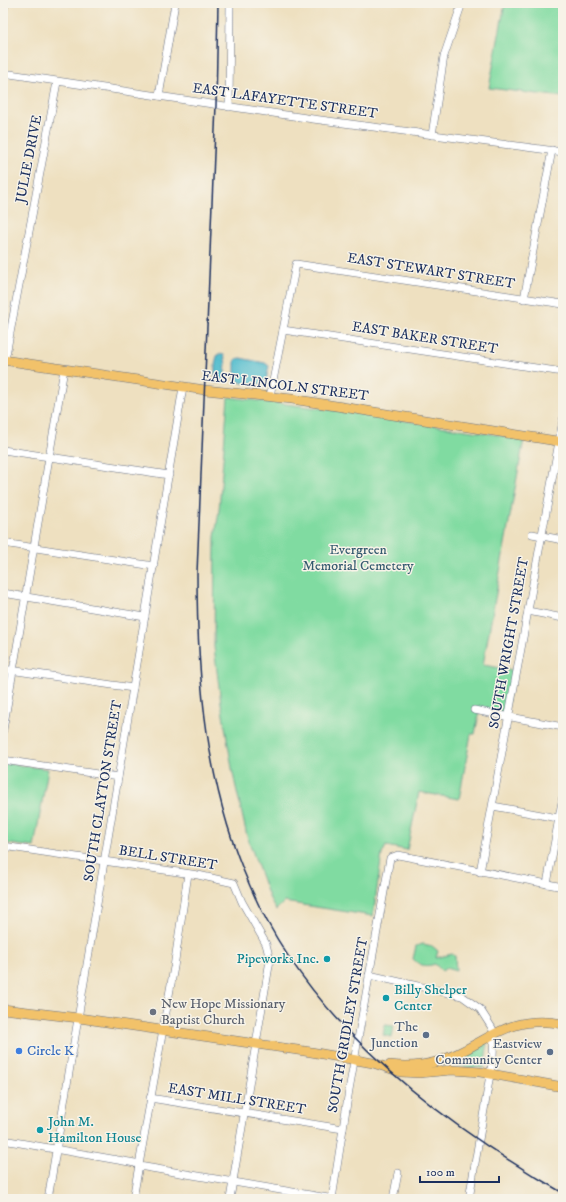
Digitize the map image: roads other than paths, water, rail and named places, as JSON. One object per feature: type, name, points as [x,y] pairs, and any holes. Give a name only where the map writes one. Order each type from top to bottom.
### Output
[{"type":"main road","name":"EAST LINCOLN STREET","points":[[4,360],[183,387],[270,396],[561,442]]},
{"type":"main road","points":[[3,1009],[163,1030],[407,1067],[430,1064],[455,1055],[494,1033],[531,1022],[563,1024]]},
{"type":"main road","points":[[373,1063],[390,1070],[411,1073],[459,1070],[563,1087]]},
{"type":"street","points":[[3,14],[5,3]]},
{"type":"street","points":[[159,96],[175,3]]},
{"type":"street","points":[[228,107],[230,3]]},
{"type":"street","points":[[432,135],[444,56],[462,3]]},
{"type":"street","name":"EAST LAFAYETTE STREET","points":[[3,73],[228,107],[563,152]]},
{"type":"street","name":"JULIE DRIVE","points":[[4,360],[57,82]]},
{"type":"street","points":[[524,298],[552,150]]},
{"type":"street","name":"EAST STEWART STREET","points":[[283,330],[296,264],[563,304]]},
{"type":"street","points":[[270,396],[283,330]]},
{"type":"street","name":"EAST BAKER STREET","points":[[283,330],[563,372]]},
{"type":"street","points":[[3,730],[35,548],[64,369]]},
{"type":"street","name":"SOUTH CLAYTON STREET","points":[[48,1199],[183,387]]},
{"type":"street","name":"SOUTH WRIGHT STREET","points":[[480,872],[542,536],[561,442],[563,420]]},
{"type":"street","points":[[3,450],[169,475]]},
{"type":"street","points":[[532,534],[563,540]]},
{"type":"street","points":[[3,543],[154,566]]},
{"type":"street","points":[[3,593],[145,616]]},
{"type":"street","points":[[528,612],[563,618]]},
{"type":"street","points":[[3,669],[133,688]]},
{"type":"street","points":[[474,710],[563,727]]},
{"type":"street","points":[[3,760],[118,777]]},
{"type":"street","points":[[547,884],[561,819],[563,796]]},
{"type":"street","points":[[493,806],[561,819]]},
{"type":"street","name":"BELL STREET","points":[[3,846],[188,874],[234,883],[242,902],[266,944],[270,960],[257,1044]]},
{"type":"street","name":"SOUTH GRIDLEY STREET","points":[[333,1199],[343,1129],[388,862],[392,856],[398,855],[480,872]]},
{"type":"street","points":[[480,872],[563,887]]},
{"type":"street","points":[[133,1199],[163,1030],[188,874]]},
{"type":"street","points":[[369,976],[462,996],[480,1009],[490,1022],[494,1033],[490,1074],[469,1199]]},
{"type":"street","points":[[230,1199],[257,1044]]},
{"type":"street","name":"EAST MILL STREET","points":[[150,1098],[343,1129]]},
{"type":"street","points":[[3,1140],[56,1148],[135,1163],[139,1166],[333,1199]]},
{"type":"street","points":[[393,1199],[398,1173]]},
{"type":"water","points":[[218,354],[224,355],[226,364],[224,380],[218,383],[215,382],[215,371]]},
{"type":"water","points":[[240,358],[265,363],[269,366],[266,381],[263,384],[242,383],[235,379],[235,361],[236,359]]},
{"type":"railway","points":[[218,3],[216,105],[197,573],[197,613],[202,693],[207,732],[223,810],[235,849],[250,886],[275,935],[306,981],[342,1024],[382,1064],[425,1100],[470,1134],[516,1165],[563,1193]]},
{"type":"place","name":"Pipeworks Inc.","points":[[327,959]]},
{"type":"place","name":"Billy Shelper Center","points":[[386,998]]},
{"type":"place","name":"New Hope Missionary Baptist Church","points":[[153,1012]]},
{"type":"place","name":"The Junction","points":[[426,1035]]},
{"type":"place","name":"Circle K","points":[[19,1051]]},
{"type":"place","name":"Eastview Community Center","points":[[550,1052]]},
{"type":"place","name":"John M. Hamilton House","points":[[40,1130]]},
{"type":"park label","name":"Evergreen Memorial Cemetery","points":[[358,558]]}]
